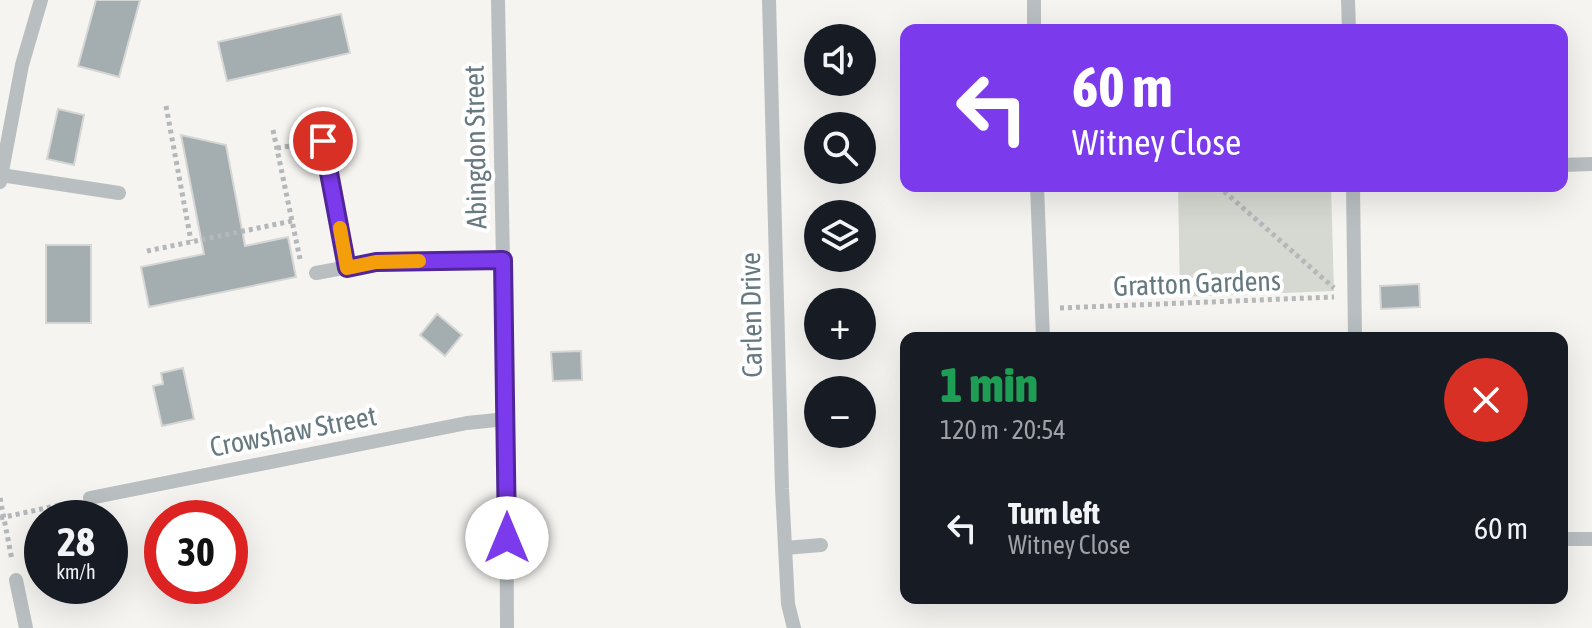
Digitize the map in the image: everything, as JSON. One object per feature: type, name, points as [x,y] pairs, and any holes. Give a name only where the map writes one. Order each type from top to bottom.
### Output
[{"type":"street","points":[[0,182],[22,65],[41,0]]},
{"type":"street","name":"Abingdon Street","points":[[498,0],[507,628]]},
{"type":"street","name":"Carlen Drive","points":[[769,0],[782,489],[788,604],[794,628]]},
{"type":"street","points":[[1034,0],[1034,24]]},
{"type":"street","points":[[1348,0],[1349,24]]},
{"type":"street","points":[[323,141],[347,268]]},
{"type":"street","points":[[1568,165],[1592,164]]},
{"type":"street","points":[[1,175],[119,193]]},
{"type":"street","points":[[1037,192],[1043,332]]},
{"type":"street","points":[[1353,192],[1355,332]]},
{"type":"street","points":[[309,270],[347,268],[376,262],[503,260]]},
{"type":"street","name":"Crowshaw Street","points":[[90,498],[467,423],[506,419]]},
{"type":"street","points":[[1568,539],[1592,539]]},
{"type":"street","points":[[785,548],[821,545]]},
{"type":"street","points":[[16,580],[26,628]]},
{"type":"path","points":[[166,106],[191,241]]},
{"type":"path","points":[[273,130],[292,221],[309,270]]},
{"type":"path","name":"Gratton Gardens","points":[[1042,309],[1343,297],[1225,192]]},
{"type":"path","points":[[147,251],[292,221]]},
{"type":"path","points":[[0,498],[1,518],[16,580]]},
{"type":"path","points":[[1,518],[90,498]]},
{"type":"shaded area","points":[[1178,192],[1331,192],[1334,291],[1180,297]]},
{"type":"building","points":[[96,0],[140,0],[119,77],[78,66]]},
{"type":"building","points":[[341,14],[350,53],[227,81],[218,42]]},
{"type":"building","points":[[58,109],[84,115],[74,165],[47,159]]},
{"type":"building","points":[[181,135],[226,145],[245,246],[288,237],[296,277],[149,307],[141,267],[204,254]]},
{"type":"building","points":[[46,245],[91,245],[91,323],[46,323]]},
{"type":"building","points":[[1419,284],[1420,307],[1381,309],[1380,286]]},
{"type":"building","points":[[437,314],[462,335],[445,356],[420,335]]},
{"type":"building","points":[[581,351],[582,380],[553,381],[551,352]]},
{"type":"building","points":[[183,368],[194,419],[162,426],[153,386],[163,384],[161,373]]},
{"type":"slow traffic","points":[[340,228],[347,268],[376,262],[419,261]]},
{"type":"route","points":[[323,141],[347,268],[376,262],[503,260],[507,538]]}]
